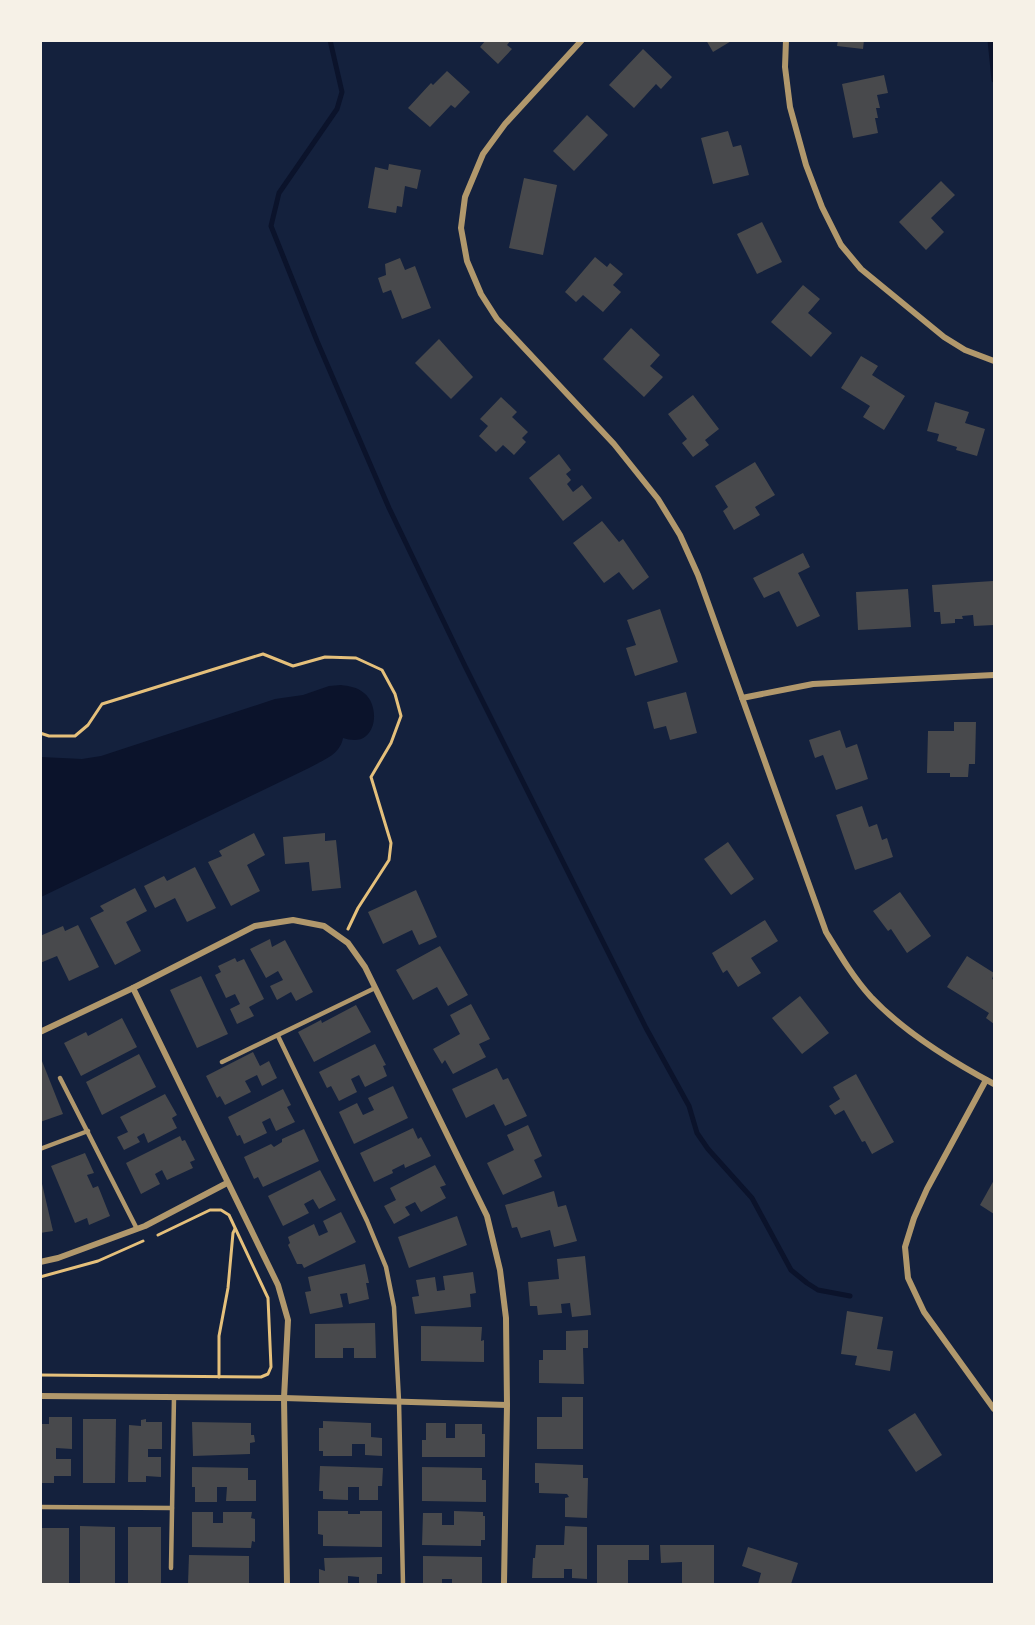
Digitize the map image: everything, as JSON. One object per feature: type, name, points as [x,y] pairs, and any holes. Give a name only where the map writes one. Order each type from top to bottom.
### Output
[{"type":"street","points":[[582,40],[505,124],[483,154],[465,197],[461,228],[467,261],[481,294],[497,319],[615,444],[658,499],[680,535],[698,575],[826,932],[848,968],[872,997],[910,1031],[961,1066],[994,1084]]},
{"type":"street","points":[[786,40],[785,67],[790,107],[806,165],[822,207],[841,245],[861,268],[944,337],[965,350],[994,361]]},
{"type":"street","points":[[742,698],[813,684],[994,675]]},
{"type":"street","points":[[40,1032],[255,926],[293,920],[324,926],[348,944],[365,967],[487,1216],[500,1270],[506,1318],[504,1584]]},
{"type":"street","points":[[133,988],[278,1286],[288,1320],[284,1398],[287,1584]]},
{"type":"street","points":[[986,1080],[927,1189],[914,1218],[905,1247],[908,1278],[924,1312],[994,1409]]},
{"type":"street","points":[[40,1262],[58,1258],[137,1229],[227,1183]]},
{"type":"street","points":[[40,1396],[284,1398],[507,1405]]},
{"type":"lane","points":[[222,1062],[375,988]]},
{"type":"lane","points":[[278,1036],[367,1221],[386,1268],[394,1307],[399,1401],[403,1584]]},
{"type":"lane","points":[[60,1078],[137,1229]]},
{"type":"lane","points":[[40,1149],[88,1131]]},
{"type":"lane","points":[[171,1568],[174,1397]]},
{"type":"lane","points":[[40,1507],[172,1508]]},
{"type":"path","points":[[40,733],[49,736],[75,736],[88,725],[102,704],[263,654],[293,666],[325,657],[356,658],[382,670],[395,694],[401,717],[391,743],[371,777],[392,843],[389,860],[358,908],[348,929],[348,944]]},
{"type":"path","points":[[40,1277],[98,1261],[210,1210],[220,1209],[225,1212],[236,1229],[268,1298],[271,1367],[268,1374],[261,1377],[40,1375]]},
{"type":"path","points":[[219,1377],[219,1336],[228,1288],[233,1233],[236,1229]]},
{"type":"water","points":[[341,685],[359,689],[371,702],[374,720],[366,736],[357,740],[343,738],[335,753],[320,762],[41,897],[41,757],[82,759],[101,756],[275,699],[303,695],[329,686]]},
{"type":"building","points":[[486,40],[511,40],[507,45],[512,49],[498,64],[480,47]]},
{"type":"building","points":[[706,40],[733,40],[713,52]]},
{"type":"building","points":[[838,40],[864,40],[863,49],[837,46]]},
{"type":"building","points":[[643,49],[672,77],[661,89],[656,84],[634,108],[609,85]]},
{"type":"building","points":[[447,71],[470,92],[455,108],[451,105],[430,127],[408,108],[431,83],[433,85]]},
{"type":"building","points":[[884,75],[888,93],[877,95],[880,108],[876,108],[878,118],[875,118],[878,133],[853,138],[842,84]]},
{"type":"building","points":[[587,115],[608,135],[574,171],[553,151]]},
{"type":"building","points":[[728,131],[733,147],[741,145],[749,175],[713,184],[701,138]]},
{"type":"building","points":[[389,164],[421,170],[417,189],[405,186],[402,207],[397,206],[396,213],[368,208],[375,167],[388,170]]},
{"type":"building","points":[[524,178],[557,185],[543,255],[509,248]]},
{"type":"building","points":[[941,181],[955,195],[931,218],[944,232],[926,250],[899,222]]},
{"type":"building","points":[[762,222],[782,262],[757,274],[737,234]]},
{"type":"building","points":[[595,257],[607,267],[610,263],[623,274],[613,285],[621,292],[603,312],[583,295],[576,302],[565,292]]},
{"type":"building","points":[[400,258],[405,270],[415,266],[431,308],[402,319],[391,290],[383,293],[378,278],[386,275],[385,264]]},
{"type":"building","points":[[803,285],[820,299],[808,313],[832,333],[811,357],[771,322]]},
{"type":"building","points":[[631,328],[660,355],[650,366],[663,377],[644,397],[603,359]]},
{"type":"building","points":[[439,339],[473,377],[451,399],[415,363]]},
{"type":"building","points":[[861,356],[878,366],[872,375],[905,396],[884,430],[863,417],[870,406],[841,388]]},
{"type":"building","points":[[693,395],[719,429],[705,440],[709,445],[693,457],[682,443],[687,439],[668,414]]},
{"type":"building","points":[[501,397],[517,412],[512,417],[528,432],[522,438],[526,442],[514,455],[503,445],[496,452],[479,436],[488,426],[480,419]]},
{"type":"building","points":[[935,402],[969,412],[965,423],[985,429],[977,456],[937,441],[939,434],[927,431]]},
{"type":"building","points":[[559,454],[571,470],[566,474],[571,480],[567,484],[573,492],[582,485],[592,498],[563,521],[529,478]]},
{"type":"building","points":[[755,462],[775,495],[755,507],[760,515],[734,530],[723,511],[728,507],[715,486]]},
{"type":"building","points":[[602,521],[619,542],[623,539],[649,577],[633,590],[619,572],[604,583],[573,543]]},
{"type":"building","points":[[803,553],[810,567],[798,573],[820,616],[797,627],[779,591],[764,598],[753,578]]},
{"type":"building","points":[[993,581],[994,625],[974,626],[973,615],[955,619],[955,623],[941,624],[940,612],[934,612],[932,585]]},
{"type":"building","points":[[908,589],[911,627],[858,630],[856,592]]},
{"type":"building","points":[[660,609],[678,662],[635,676],[626,648],[636,645],[627,620]]},
{"type":"building","points":[[686,692],[697,733],[670,740],[666,726],[654,729],[647,702]]},
{"type":"building","points":[[954,722],[976,722],[975,764],[969,764],[968,777],[950,777],[950,773],[927,773],[928,731],[954,731]]},
{"type":"building","points":[[840,730],[846,748],[857,744],[868,779],[836,790],[823,755],[815,758],[809,740]]},
{"type":"building","points":[[862,806],[869,827],[877,824],[882,840],[887,838],[893,857],[855,870],[836,815]]},
{"type":"building","points":[[254,833],[265,855],[247,865],[260,891],[231,906],[208,862],[222,856],[219,851]]},
{"type":"building","points":[[325,833],[325,841],[336,840],[341,888],[312,891],[309,862],[285,864],[283,837]]},
{"type":"building","points":[[728,842],[754,879],[731,895],[704,859]]},
{"type":"building","points":[[195,867],[216,908],[187,922],[175,898],[155,908],[144,886],[164,876],[167,881]]},
{"type":"building","points":[[135,888],[147,911],[126,922],[141,951],[115,965],[90,918],[104,911],[100,906]]},
{"type":"building","points":[[416,890],[437,937],[419,945],[412,930],[383,944],[368,912]]},
{"type":"building","points":[[900,892],[931,936],[907,953],[891,929],[888,931],[873,911]]},
{"type":"building","points":[[765,920],[778,941],[751,958],[761,973],[738,987],[727,970],[723,973],[712,953]]},
{"type":"building","points":[[78,925],[99,967],[69,981],[57,956],[40,963],[40,936],[63,926],[65,931]]},
{"type":"building","points":[[270,939],[272,947],[285,940],[313,992],[296,1001],[291,992],[277,1000],[270,986],[283,980],[278,971],[266,978],[250,949]]},
{"type":"building","points":[[440,946],[468,995],[448,1006],[437,987],[413,1000],[396,970]]},
{"type":"building","points":[[967,956],[994,973],[992,979],[994,980],[994,1024],[986,1018],[989,1013],[947,987]]},
{"type":"building","points":[[235,958],[237,962],[244,959],[264,999],[249,1007],[254,1016],[237,1024],[230,1009],[240,1004],[235,994],[226,998],[215,975],[221,972],[218,966]]},
{"type":"building","points":[[201,976],[228,1034],[197,1048],[170,990]]},
{"type":"building","points":[[800,996],[829,1033],[802,1054],[772,1018]]},
{"type":"building","points":[[471,1004],[490,1039],[479,1044],[486,1057],[453,1074],[445,1060],[442,1064],[433,1049],[460,1034],[450,1015]]},
{"type":"building","points":[[356,1005],[371,1032],[314,1062],[298,1032],[321,1020],[322,1023]]},
{"type":"building","points":[[122,1018],[137,1047],[81,1076],[64,1043],[86,1032],[88,1036]]},
{"type":"building","points":[[375,1044],[386,1065],[383,1066],[387,1076],[365,1087],[359,1075],[351,1079],[357,1092],[339,1101],[331,1086],[327,1088],[319,1072]]},
{"type":"building","points":[[253,1052],[260,1066],[269,1061],[277,1078],[262,1086],[257,1075],[245,1081],[251,1092],[225,1105],[220,1096],[217,1098],[206,1076]]},
{"type":"building","points":[[139,1054],[156,1087],[102,1115],[86,1082]]},
{"type":"building","points":[[40,1056],[63,1114],[40,1122]]},
{"type":"building","points":[[497,1068],[503,1080],[508,1078],[527,1116],[505,1126],[494,1104],[466,1118],[452,1089]]},
{"type":"building","points":[[856,1074],[894,1142],[872,1154],[865,1141],[862,1142],[844,1110],[835,1115],[829,1106],[840,1099],[833,1087]]},
{"type":"building","points":[[393,1086],[408,1118],[354,1144],[339,1112],[357,1103],[363,1115],[374,1110],[368,1098]]},
{"type":"building","points":[[283,1089],[291,1105],[287,1107],[295,1122],[276,1131],[270,1118],[262,1122],[267,1133],[244,1144],[240,1135],[237,1136],[228,1117]]},
{"type":"building","points":[[165,1094],[177,1115],[172,1118],[177,1128],[148,1143],[144,1133],[137,1137],[140,1142],[124,1150],[117,1137],[128,1132],[120,1117]]},
{"type":"building","points":[[528,1125],[542,1156],[534,1160],[542,1177],[503,1195],[487,1163],[514,1150],[507,1135]]},
{"type":"building","points":[[413,1128],[418,1139],[421,1137],[431,1156],[405,1168],[404,1164],[392,1170],[393,1173],[374,1182],[360,1153]]},
{"type":"building","points":[[304,1129],[319,1161],[263,1187],[258,1177],[254,1179],[244,1157],[271,1144],[274,1147],[282,1142],[282,1139]]},
{"type":"building","points":[[180,1136],[182,1141],[185,1140],[195,1160],[190,1162],[193,1168],[167,1180],[162,1170],[155,1174],[160,1184],[141,1194],[126,1163]]},
{"type":"building","points":[[85,1153],[94,1173],[87,1175],[93,1188],[98,1186],[110,1216],[89,1225],[87,1218],[75,1223],[51,1166]]},
{"type":"building","points":[[435,1165],[446,1185],[440,1187],[446,1198],[421,1212],[415,1202],[405,1207],[410,1215],[394,1224],[384,1206],[396,1200],[390,1188]]},
{"type":"building","points":[[320,1170],[336,1200],[319,1209],[313,1199],[304,1204],[309,1213],[283,1226],[268,1196]]},
{"type":"building","points":[[40,1175],[53,1231],[40,1233]]},
{"type":"building","points":[[994,1180],[994,1214],[980,1205]]},
{"type":"building","points":[[554,1191],[558,1207],[566,1205],[577,1241],[554,1247],[550,1230],[521,1238],[517,1227],[512,1228],[505,1205]]},
{"type":"building","points":[[341,1212],[356,1242],[304,1268],[302,1264],[297,1264],[288,1245],[290,1243],[288,1237],[314,1224],[319,1236],[328,1232],[323,1221]]},
{"type":"building","points":[[457,1216],[467,1245],[409,1268],[398,1237]]},
{"type":"building","points":[[585,1256],[591,1315],[572,1317],[570,1303],[561,1304],[562,1313],[538,1315],[537,1306],[530,1306],[528,1282],[559,1279],[557,1259]]},
{"type":"building","points":[[365,1264],[369,1283],[366,1283],[369,1299],[349,1304],[347,1293],[340,1294],[343,1307],[310,1314],[305,1292],[311,1291],[308,1277]]},
{"type":"building","points":[[473,1272],[476,1293],[470,1294],[471,1307],[415,1314],[412,1297],[419,1296],[416,1280],[435,1277],[437,1291],[445,1290],[443,1276]]},
{"type":"building","points":[[847,1311],[883,1317],[877,1349],[893,1351],[890,1371],[855,1365],[857,1356],[841,1354]]},
{"type":"building","points":[[375,1323],[376,1358],[354,1358],[354,1348],[343,1348],[343,1358],[315,1358],[315,1324]]},
{"type":"building","points":[[421,1326],[482,1327],[484,1362],[421,1361]]},
{"type":"building","points":[[588,1330],[588,1348],[583,1348],[584,1384],[539,1383],[539,1360],[543,1360],[543,1350],[566,1350],[566,1331]]},
{"type":"building","points":[[562,1397],[583,1397],[583,1449],[537,1449],[537,1417],[562,1417]]},
{"type":"building","points":[[915,1413],[942,1455],[916,1472],[888,1430]]},
{"type":"building","points":[[49,1417],[72,1417],[72,1449],[56,1448],[56,1459],[71,1459],[71,1476],[54,1476],[54,1483],[40,1483],[40,1424],[49,1424]]},
{"type":"building","points":[[83,1419],[116,1419],[115,1483],[83,1483]]},
{"type":"building","points":[[146,1419],[146,1422],[162,1422],[162,1449],[148,1449],[148,1457],[161,1457],[161,1477],[146,1476],[146,1482],[128,1482],[129,1425],[141,1426],[141,1420]]},
{"type":"building","points":[[323,1421],[371,1423],[371,1437],[382,1438],[382,1456],[365,1455],[365,1444],[352,1444],[352,1456],[323,1456],[323,1451],[319,1451],[319,1428],[323,1428]]},
{"type":"building","points":[[192,1422],[251,1423],[251,1435],[254,1435],[255,1442],[250,1443],[250,1454],[193,1456]]},
{"type":"building","points":[[426,1423],[446,1423],[446,1438],[455,1438],[455,1424],[482,1424],[482,1434],[485,1434],[485,1457],[422,1457],[422,1440],[426,1440]]},
{"type":"building","points":[[535,1463],[583,1465],[583,1478],[588,1478],[587,1518],[565,1517],[565,1498],[569,1497],[567,1494],[539,1493],[539,1483],[535,1483]]},
{"type":"building","points":[[320,1466],[383,1468],[382,1486],[378,1486],[378,1500],[359,1500],[359,1487],[348,1487],[348,1500],[323,1499],[323,1491],[319,1491]]},
{"type":"building","points":[[192,1467],[248,1468],[248,1480],[256,1480],[256,1501],[226,1501],[227,1487],[217,1487],[217,1502],[195,1502]]},
{"type":"building","points":[[422,1467],[482,1468],[482,1480],[486,1480],[486,1502],[422,1501]]},
{"type":"building","points":[[318,1511],[348,1511],[348,1514],[360,1514],[360,1511],[382,1511],[382,1547],[323,1546],[323,1535],[318,1534]]},
{"type":"building","points":[[454,1511],[483,1512],[485,1540],[481,1540],[481,1546],[422,1545],[423,1513],[442,1513],[442,1525],[454,1525]]},
{"type":"building","points":[[192,1512],[213,1512],[213,1523],[223,1523],[223,1512],[252,1512],[251,1518],[255,1519],[255,1542],[252,1541],[251,1548],[192,1547]]},
{"type":"building","points":[[80,1526],[115,1527],[115,1584],[80,1584]]},
{"type":"building","points":[[565,1526],[587,1527],[587,1579],[572,1578],[572,1569],[564,1569],[564,1578],[532,1578],[536,1545],[564,1545]]},
{"type":"building","points":[[128,1527],[161,1527],[161,1584],[128,1584]]},
{"type":"building","points":[[40,1528],[69,1528],[69,1584],[40,1584]]},
{"type":"building","points":[[597,1545],[649,1545],[649,1560],[628,1560],[628,1584],[597,1584]]},
{"type":"building","points":[[660,1545],[714,1545],[714,1584],[682,1584],[682,1562],[661,1563]]},
{"type":"building","points":[[748,1547],[798,1563],[791,1584],[758,1584],[761,1573],[742,1566]]},
{"type":"building","points":[[189,1555],[249,1556],[249,1584],[188,1584]]},
{"type":"building","points":[[423,1556],[482,1557],[482,1584],[452,1584],[452,1579],[442,1579],[442,1584],[423,1584]]},
{"type":"building","points":[[382,1557],[382,1574],[377,1574],[377,1584],[359,1584],[359,1577],[348,1576],[348,1584],[319,1584],[319,1569],[325,1571],[324,1558]]},
{"type":"waterway","points":[[330,40],[342,92],[337,109],[279,193],[271,226],[317,341],[389,508],[465,666],[646,1028],[689,1106],[697,1133],[708,1149],[752,1198],[791,1270],[818,1290],[850,1296]]},
{"type":"waterway","points":[[990,40],[994,80]]}]
